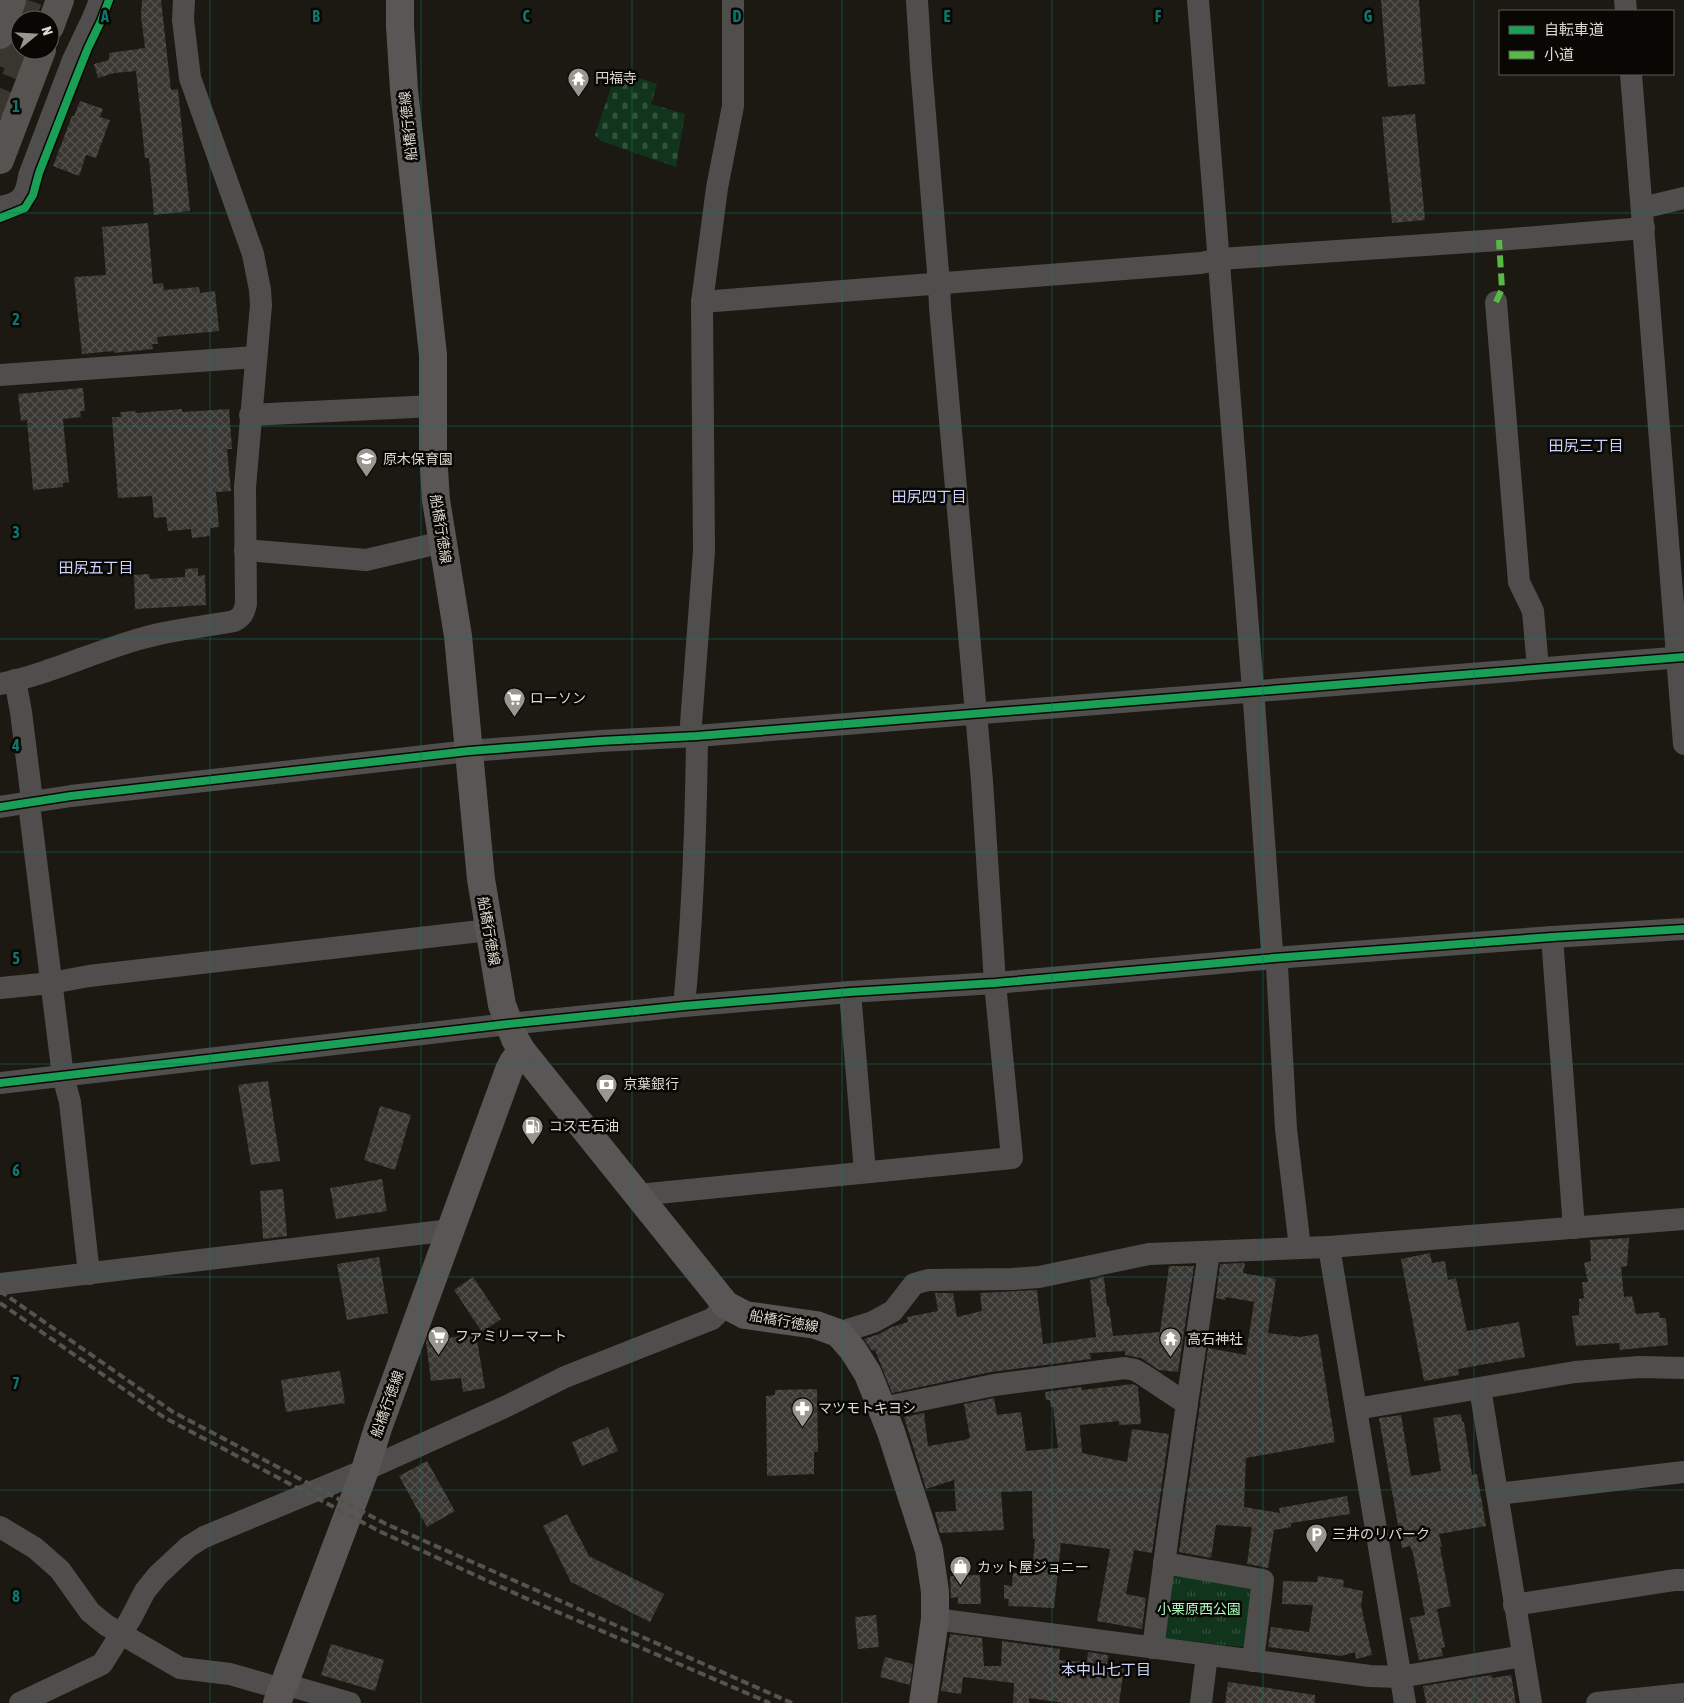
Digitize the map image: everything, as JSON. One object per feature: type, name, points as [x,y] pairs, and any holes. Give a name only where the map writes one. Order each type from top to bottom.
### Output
[{"type":"highway","points":[[0,35],[12,0]]},
{"type":"highway","points":[[0,160],[38,60]]},
{"type":"main road","name":"船橋行徳線","points":[[400,0],[404,90],[433,355],[433,454],[436,500],[458,636],[481,879],[502,1005],[508,1024],[522,1051],[726,1305],[745,1315],[816,1325],[838,1333],[853,1350],[868,1374],[882,1408],[929,1550],[935,1592],[935,1619],[923,1703]]},
{"type":"main road","name":"船橋行徳線","points":[[281,1692],[365,1470],[378,1428],[509,1070],[522,1051]]},
{"type":"street","points":[[0,207],[17,203],[24,195],[28,176],[73,60],[100,0]]},
{"type":"street","points":[[89,1274],[70,1102],[63,1076],[29,804],[31,792],[21,712],[8,682],[42,673],[142,638],[241,618],[246,604],[245,487],[261,305],[258,273],[244,228],[190,78],[183,20],[184,0]]},
{"type":"street","points":[[684,1006],[696,853],[694,736],[704,550],[702,302],[717,188],[732,106],[733,0]]},
{"type":"street","points":[[638,1195],[1012,1158],[995,983],[982,781],[940,317],[917,0]]},
{"type":"street","points":[[1198,0],[1220,259],[1272,951],[1277,966],[1286,1129],[1300,1248]]},
{"type":"street","points":[[1631,75],[1681,657],[1684,744]]},
{"type":"street","points":[[702,302],[1201,263],[1220,259],[1499,240],[1643,218],[1684,198]]},
{"type":"street","points":[[1496,302],[1519,582],[1533,611],[1538,668]]},
{"type":"street","points":[[0,375],[256,357]]},
{"type":"street","points":[[250,415],[434,406]]},
{"type":"street","points":[[245,550],[366,560],[443,542]]},
{"type":"street","points":[[0,807],[71,796],[469,751],[694,736],[1681,657]]},
{"type":"street","points":[[0,988],[489,930]]},
{"type":"street","points":[[0,1083],[508,1024],[684,1006],[850,992],[995,983],[1274,958],[1552,937],[1684,930]]},
{"type":"street","points":[[1552,937],[1574,1228]]},
{"type":"street","points":[[850,992],[865,1172]]},
{"type":"street","points":[[838,1333],[873,1322],[893,1311],[914,1284],[928,1280],[1039,1277],[1149,1254],[1329,1247],[1684,1219]]},
{"type":"street","points":[[0,1284],[451,1230]]},
{"type":"street","points":[[1329,1247],[1405,1703]]},
{"type":"street","points":[[1152,1648],[1210,1252]]},
{"type":"street","points":[[20,1703],[102,1664],[122,1634],[145,1591],[158,1575],[188,1547],[204,1537],[365,1470],[507,1406],[565,1377],[712,1319],[726,1305]]},
{"type":"street","points":[[1356,1409],[1575,1372],[1639,1367],[1684,1368]]},
{"type":"street","points":[[882,1408],[994,1385],[1125,1368],[1142,1374],[1187,1404]]},
{"type":"street","points":[[1480,1388],[1531,1703]]},
{"type":"street","points":[[1497,1494],[1684,1472]]},
{"type":"street","points":[[0,1527],[35,1548],[60,1570],[90,1612],[106,1625],[180,1668],[230,1674],[281,1692],[350,1703]]},
{"type":"street","points":[[1164,1563],[1263,1580],[1253,1661]]},
{"type":"street","points":[[1514,1605],[1684,1580]]},
{"type":"street","points":[[935,1619],[1370,1676],[1400,1677],[1523,1656]]},
{"type":"street","points":[[1201,1703],[1207,1655]]},
{"type":"street","points":[[1598,1703],[1684,1694]]},
{"type":"green space","points":[[617,70],[657,84],[651,104],[685,114],[676,167],[601,141],[595,135]]},
{"type":"green space","name":"小栗原西公園","points":[[1166,1575],[1253,1583],[1250,1648],[1158,1637]]},
{"type":"building","points":[[142,0],[161,0],[171,90],[178,89],[190,211],[154,215],[149,158],[145,158],[136,71],[114,73],[98,78],[94,64],[109,60],[109,53],[145,48],[141,16]]},
{"type":"building","points":[[1381,0],[1419,0],[1425,84],[1388,87]]},
{"type":"building","points":[[80,101],[103,109],[100,117],[110,120],[96,158],[86,155],[79,176],[53,166],[72,116],[74,116]]},
{"type":"building","points":[[1415,114],[1425,220],[1392,223],[1382,117]]},
{"type":"building","points":[[148,223],[153,284],[163,283],[164,290],[199,287],[200,293],[215,291],[219,331],[157,337],[158,344],[152,344],[153,349],[82,354],[74,277],[106,275],[102,227]]},
{"type":"building","points":[[83,388],[85,411],[80,411],[81,417],[63,419],[69,482],[63,483],[63,487],[33,490],[27,420],[21,421],[18,394]]},
{"type":"building","points":[[182,409],[182,412],[229,409],[232,449],[227,449],[231,491],[216,492],[219,527],[210,528],[210,536],[192,538],[191,529],[168,531],[166,517],[154,518],[152,496],[118,498],[112,417],[121,417],[120,412],[136,411],[136,413]]},
{"type":"building","points":[[198,568],[198,576],[205,575],[206,605],[135,609],[134,575],[149,574],[150,579],[185,577],[185,569]]},
{"type":"building","points":[[268,1081],[280,1161],[251,1165],[238,1085]]},
{"type":"building","points":[[380,1106],[411,1115],[395,1170],[364,1160]]},
{"type":"building","points":[[382,1179],[387,1211],[336,1219],[330,1188]]},
{"type":"building","points":[[283,1189],[287,1236],[263,1239],[260,1191]]},
{"type":"building","points":[[1629,1238],[1627,1266],[1621,1267],[1624,1297],[1632,1296],[1636,1314],[1659,1312],[1660,1318],[1666,1318],[1668,1345],[1620,1350],[1619,1343],[1576,1346],[1572,1316],[1579,1315],[1579,1299],[1584,1298],[1582,1282],[1588,1282],[1584,1263],[1591,1261],[1590,1240]]},
{"type":"building","points":[[1430,1253],[1432,1263],[1445,1261],[1448,1280],[1456,1278],[1467,1331],[1519,1322],[1525,1357],[1458,1369],[1459,1375],[1424,1381],[1401,1259]]},
{"type":"building","points":[[379,1257],[388,1313],[347,1320],[337,1264]]},
{"type":"building","points":[[1220,1264],[1245,1264],[1243,1273],[1276,1279],[1268,1333],[1300,1337],[1318,1334],[1335,1442],[1246,1458],[1244,1507],[1280,1513],[1279,1508],[1347,1496],[1350,1514],[1291,1523],[1291,1527],[1274,1530],[1268,1568],[1247,1564],[1252,1527],[1216,1525],[1211,1558],[1179,1552],[1208,1348],[1246,1355],[1254,1302],[1226,1297],[1225,1300],[1216,1298]]},
{"type":"building","points":[[1169,1266],[1194,1266],[1178,1372],[1159,1370],[1141,1358],[1125,1355],[1125,1351],[1090,1353],[1091,1359],[991,1372],[892,1393],[875,1350],[872,1351],[864,1339],[908,1322],[907,1317],[938,1311],[935,1293],[953,1293],[957,1317],[982,1311],[980,1293],[1037,1290],[1043,1344],[1096,1337],[1090,1280],[1104,1277],[1113,1336],[1160,1332]]},
{"type":"building","points":[[473,1277],[501,1319],[482,1332],[454,1290]]},
{"type":"building","points":[[447,1329],[448,1338],[476,1334],[485,1388],[463,1392],[461,1378],[431,1381],[426,1341],[430,1331]]},
{"type":"building","points":[[340,1371],[345,1403],[286,1412],[281,1380]]},
{"type":"building","points":[[1133,1384],[1138,1387],[1141,1424],[1119,1425],[1119,1421],[1080,1425],[1080,1427],[1082,1453],[1127,1462],[1132,1429],[1169,1434],[1152,1553],[1134,1550],[1126,1594],[1146,1598],[1142,1629],[1097,1621],[1110,1549],[1061,1543],[1054,1608],[1008,1606],[1009,1599],[1004,1599],[1004,1585],[1012,1586],[1013,1573],[1032,1574],[1035,1539],[1033,1539],[1032,1491],[1001,1492],[1004,1530],[940,1533],[935,1512],[956,1511],[954,1480],[926,1489],[904,1417],[924,1413],[928,1446],[964,1440],[970,1438],[964,1404],[994,1398],[997,1415],[1021,1412],[1026,1451],[1058,1448],[1053,1407],[1051,1407],[1050,1400],[1046,1400],[1045,1392],[1081,1387],[1082,1390]]},
{"type":"building","points":[[817,1389],[818,1452],[814,1452],[814,1474],[767,1476],[766,1396],[775,1395],[775,1390]]},
{"type":"building","points":[[1461,1414],[1462,1422],[1464,1422],[1472,1475],[1477,1474],[1486,1526],[1439,1534],[1451,1606],[1437,1609],[1445,1647],[1441,1648],[1443,1656],[1419,1660],[1410,1618],[1425,1615],[1413,1553],[1410,1546],[1402,1548],[1379,1418],[1401,1415],[1411,1476],[1441,1471],[1433,1418]]},
{"type":"building","points":[[608,1427],[618,1451],[582,1466],[572,1442]]},
{"type":"building","points":[[427,1461],[455,1511],[427,1527],[399,1476]]},
{"type":"building","points":[[567,1514],[589,1556],[664,1594],[650,1622],[571,1582],[543,1526]]},
{"type":"building","points":[[980,1575],[981,1604],[958,1604],[958,1597],[951,1598],[950,1576]]},
{"type":"building","points":[[1318,1576],[1344,1580],[1343,1587],[1363,1591],[1361,1606],[1372,1655],[1356,1659],[1355,1652],[1341,1656],[1268,1647],[1271,1627],[1309,1632],[1313,1605],[1282,1604],[1283,1581],[1317,1582]]},
{"type":"building","points":[[876,1615],[879,1647],[858,1649],[855,1617]]},
{"type":"building","points":[[950,1634],[982,1638],[984,1666],[1001,1666],[1002,1641],[1060,1649],[1059,1660],[1087,1662],[1088,1652],[1108,1655],[1107,1666],[1124,1668],[1119,1703],[1064,1703],[1029,1698],[1029,1703],[1013,1703],[1014,1683],[963,1677],[961,1694],[941,1691]]},
{"type":"building","points":[[331,1644],[384,1660],[375,1691],[321,1675]]},
{"type":"building","points":[[885,1657],[913,1664],[910,1685],[880,1677]]},
{"type":"building","points":[[1491,1675],[1492,1678],[1511,1675],[1516,1703],[1426,1703],[1423,1686]]},
{"type":"building","points":[[1228,1682],[1315,1695],[1315,1703],[1225,1703]]},
{"type":"tunnel","points":[[24,10],[28,0]]},
{"type":"tunnel","points":[[4,68],[10,52]]},
{"type":"tunnel","points":[[0,118],[23,60]]},
{"type":"railway","points":[[0,1291],[173,1412],[386,1524],[792,1703]]},
{"type":"railway","points":[[0,1303],[165,1418],[381,1532],[534,1602],[770,1703]]},
{"type":"marked path","points":[[1496,302],[1502,289],[1499,240]]},
{"type":"cycle path","points":[[0,218],[25,208],[33,195],[39,173],[74,83],[109,0]]},
{"type":"cycle path","points":[[0,807],[71,796],[469,751],[697,736],[1684,657]]},
{"type":"cycle path","points":[[0,1083],[508,1024],[684,1006],[850,992],[995,983],[1274,958],[1684,929]]},
{"type":"place","name":"円福寺","points":[[579,97]]},
{"type":"place","name":"原木保育園","points":[[367,478]]},
{"type":"place","name":"ローソン","points":[[514,717]]},
{"type":"place","name":"京葉銀行","points":[[607,1103]]},
{"type":"place","name":"コスモ石油","points":[[533,1145]]},
{"type":"place","name":"ファミリーマート","points":[[439,1355]]},
{"type":"place","name":"高石神社","points":[[1171,1358]]},
{"type":"place","name":"マツモトキヨシ","points":[[802,1427]]},
{"type":"place","name":"三井のリパーク","points":[[1316,1553]]},
{"type":"place","name":"カット屋ジョニー","points":[[961,1586]]},
{"type":"district","name":"田尻三丁目","points":[[1586,445]]},
{"type":"district","name":"田尻四丁目","points":[[929,496]]},
{"type":"district","name":"田尻五丁目","points":[[96,567]]},
{"type":"district","name":"本中山七丁目","points":[[1106,1669]]}]
